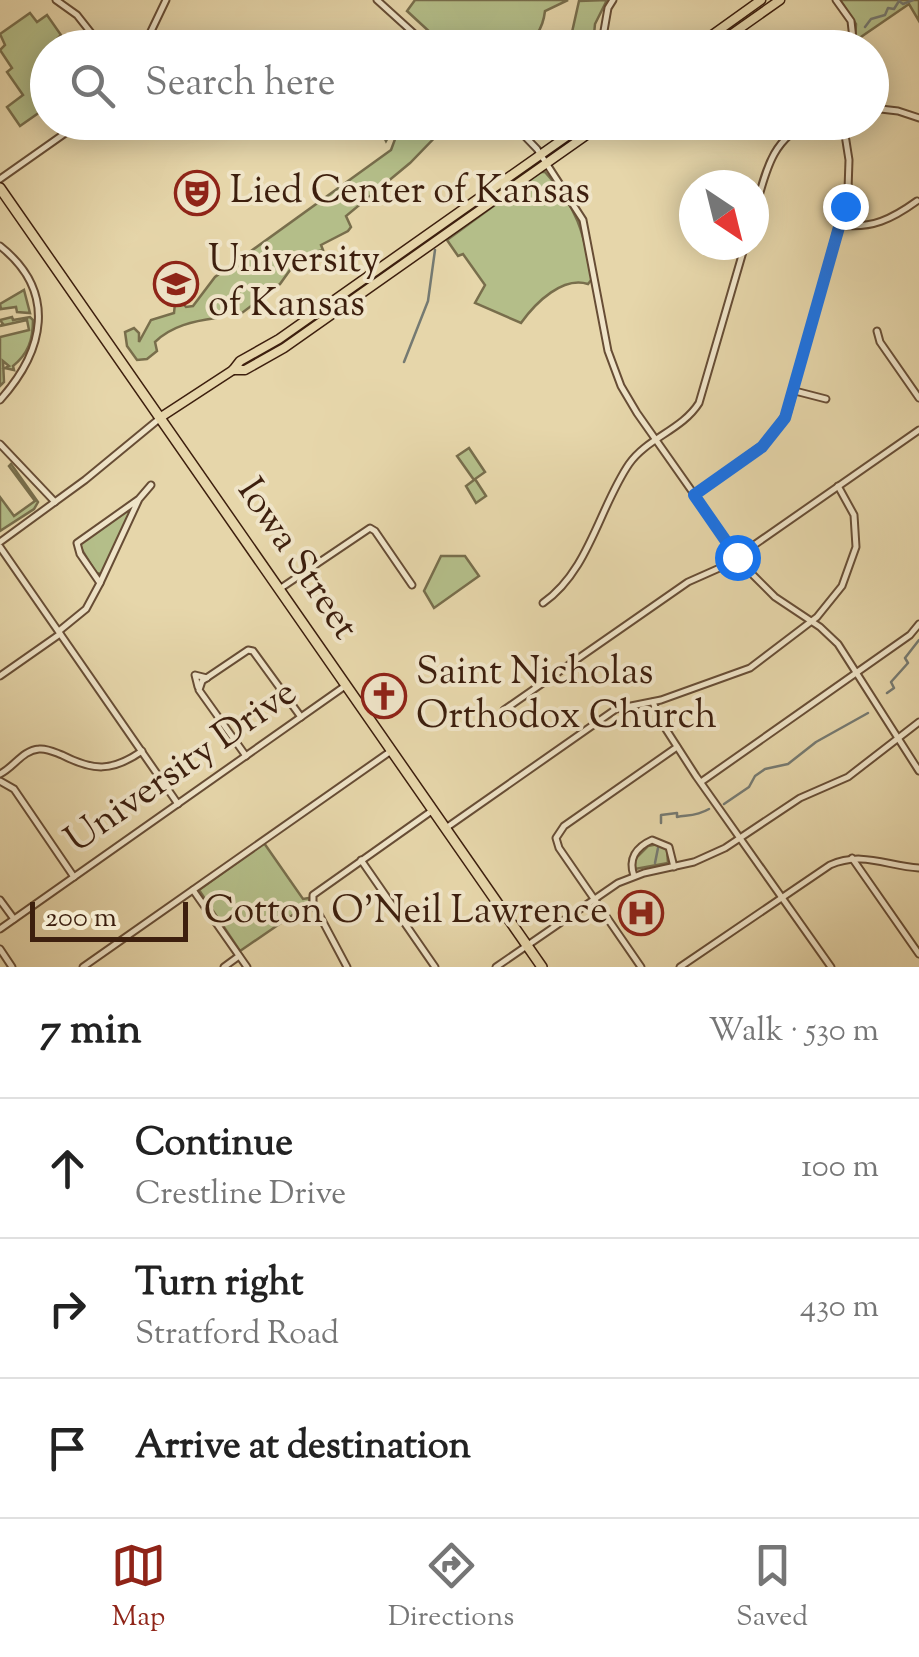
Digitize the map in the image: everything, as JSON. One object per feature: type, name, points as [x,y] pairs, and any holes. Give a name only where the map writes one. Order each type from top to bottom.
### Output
[{"type":"highway","name":"Iowa Street","points":[[0,188],[542,967]]},
{"type":"main road","points":[[720,30],[762,0]]},
{"type":"main road","points":[[738,30],[780,0]]},
{"type":"main road","points":[[162,417],[233,370],[245,370],[284,348],[566,140]]},
{"type":"main road","points":[[544,159],[575,140]]},
{"type":"street","points":[[56,0],[77,15],[89,30]]},
{"type":"street","points":[[152,30],[166,0]]},
{"type":"street","points":[[377,0],[410,30]]},
{"type":"street","points":[[604,30],[613,0]]},
{"type":"street","points":[[836,0],[851,21],[852,30]]},
{"type":"street","points":[[889,110],[919,118]]},
{"type":"street","points":[[0,179],[56,140]]},
{"type":"street","points":[[528,140],[577,208],[586,229],[606,342],[616,373],[656,440],[737,557],[775,597],[832,637],[919,771]]},
{"type":"street","points":[[768,170],[774,150],[783,140]]},
{"type":"street","points":[[694,495],[768,442],[785,418],[840,225],[849,176],[844,140]]},
{"type":"street","points":[[840,225],[884,222],[917,202]]},
{"type":"street","points":[[0,246],[28,279],[38,327],[26,368],[0,400]]},
{"type":"street","points":[[543,602],[570,576],[630,462],[686,418],[702,398],[741,260]]},
{"type":"street","points":[[877,331],[880,342],[919,398]]},
{"type":"street","points":[[794,390],[826,400]]},
{"type":"street","points":[[162,417],[0,544],[178,804]]},
{"type":"street","points":[[504,710],[688,582],[737,557],[919,430]]},
{"type":"street","points":[[0,444],[55,502]]},
{"type":"street","points":[[100,583],[80,554],[78,543],[139,499],[151,485]]},
{"type":"street","points":[[446,828],[616,709],[653,702],[750,668],[812,621],[837,594],[856,547],[854,516],[838,486]]},
{"type":"street","points":[[0,676],[83,613],[139,499]]},
{"type":"street","points":[[124,508],[134,512]]},
{"type":"street","points":[[278,590],[370,528],[412,585]]},
{"type":"street","points":[[701,782],[910,636],[919,624]]},
{"type":"street","points":[[246,756],[200,690],[200,684],[207,678],[251,650],[258,654],[301,717]]},
{"type":"street","name":"University Drive","points":[[0,929],[346,686]]},
{"type":"street","points":[[653,702],[660,720],[701,782],[831,967]]},
{"type":"street","points":[[496,967],[594,898],[634,876],[711,856],[800,798],[848,777],[919,722]]},
{"type":"street","points":[[642,967],[557,846],[558,832],[678,747]]},
{"type":"street","points":[[74,877],[14,790],[0,778],[23,756],[38,749],[48,749],[86,767],[100,769],[124,763],[142,751]]},
{"type":"street","points":[[84,967],[391,751]]},
{"type":"street","points":[[14,790],[15,766]]},
{"type":"street","points":[[348,967],[312,899],[315,892],[433,810]]},
{"type":"street","points":[[634,876],[634,854],[652,840],[669,846],[674,867]]},
{"type":"street","points":[[852,858],[919,953]]},
{"type":"street","points":[[680,967],[822,869],[852,858],[919,868]]},
{"type":"street","points":[[361,860],[435,967]]},
{"type":"street","points":[[193,890],[247,967]]},
{"type":"street","points":[[0,900],[14,919]]},
{"type":"street","points":[[0,949],[12,967]]},
{"type":"street","points":[[224,967],[240,956]]},
{"type":"green space","points":[[415,0],[568,0],[545,11],[540,30],[428,30],[407,11]]},
{"type":"green space","points":[[607,0],[594,30],[572,30],[579,1]]},
{"type":"green space","points":[[840,0],[919,0],[919,21],[909,4],[871,30],[856,30],[856,24]]},
{"type":"green space","points":[[30,13],[37,22],[47,15],[58,30],[30,30],[30,119],[20,126],[7,107],[23,95],[7,72],[12,68],[0,50],[5,45],[0,34]]},
{"type":"green space","points":[[395,140],[432,140],[346,216],[351,227],[348,231],[321,245],[323,250],[300,256],[280,284],[238,316],[220,312],[216,318],[176,328],[155,342],[157,351],[147,359],[137,360],[127,346],[125,332],[134,328],[139,333],[139,342],[151,320],[174,313],[175,303],[180,300],[186,307],[193,306],[215,277],[391,150]]},
{"type":"green space","points":[[545,172],[572,209],[592,279],[588,284],[560,287],[521,323],[475,303],[485,285],[463,254],[458,256],[447,240]]},
{"type":"green space","points":[[24,290],[30,313],[17,312],[16,307],[1,309],[0,304]]},
{"type":"green space","points":[[30,317],[32,334],[14,370],[5,368],[9,366],[3,361],[4,382],[0,386],[0,337],[29,330],[27,320],[0,326],[0,320]]},
{"type":"green space","points":[[469,448],[485,472],[475,479],[486,496],[476,503],[466,486],[474,480],[457,456]]},
{"type":"green space","points":[[11,464],[38,502],[34,509],[0,531],[0,497],[14,516],[35,501]]},
{"type":"green space","points":[[126,510],[131,513],[101,574],[96,573],[79,545]]},
{"type":"green space","points":[[441,556],[465,556],[479,576],[434,608],[424,591]]},
{"type":"green space","points":[[264,843],[303,899],[309,898],[310,903],[240,951],[199,890]]},
{"type":"green space","points":[[658,844],[667,849],[668,863],[635,869],[634,860],[648,846]]},
{"type":"waterway","points":[[865,27],[871,19],[885,15],[888,8],[894,9],[899,1],[903,4],[913,0]]},
{"type":"waterway","points":[[404,362],[428,301],[435,250]]},
{"type":"waterway","points":[[887,693],[894,688],[891,682],[908,663],[905,658],[919,640]]},
{"type":"waterway","points":[[724,804],[749,787],[765,769],[788,764],[816,742],[868,713]]},
{"type":"waterway","points":[[661,823],[661,815],[677,813],[677,817],[709,809]]},
{"type":"waterway","points":[[655,863],[658,848]]},
{"type":"place","name":"Lied Center of Kansas","points":[[197,193]]},
{"type":"place","name":"University of Kansas","points":[[176,284]]},
{"type":"place","name":"Saint Nicholas Orthodox Church","points":[[384,696]]},
{"type":"place","name":"Cotton O'Neil Lawrence","points":[[641,913]]},
{"type":"route","points":[[737,557],[694,495],[762,447],[785,418],[845,206]]}]
